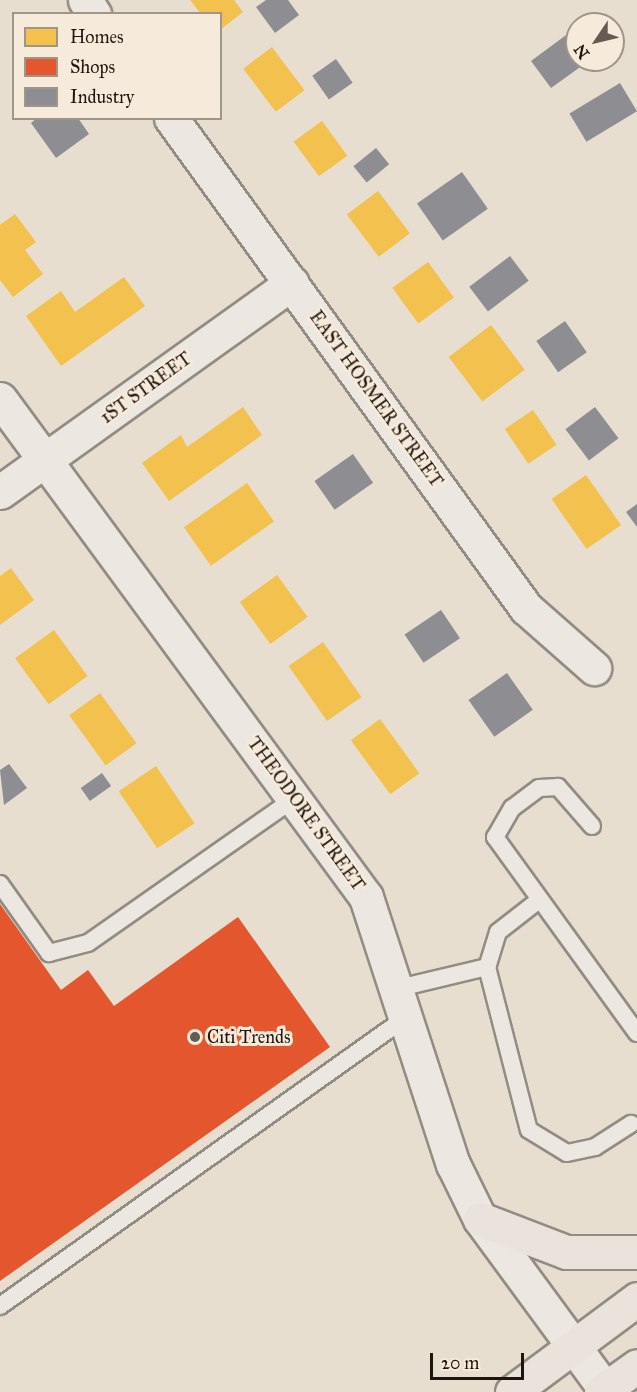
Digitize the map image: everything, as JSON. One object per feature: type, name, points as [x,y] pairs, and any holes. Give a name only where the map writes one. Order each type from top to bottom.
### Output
[{"type":"main road","points":[[480,1219],[566,1252],[637,1252]]},
{"type":"main road","points":[[512,1392],[574,1349],[637,1299]]},
{"type":"main road","points":[[604,1391],[637,1366]]},
{"type":"street","name":"EAST HOSMER STREET","points":[[172,120],[526,608],[594,668]]},
{"type":"street","name":"1ST STREET","points":[[0,492],[292,282]]},
{"type":"street","name":"THEODORE STREET","points":[[0,399],[47,459],[366,897],[404,1002],[453,1164],[480,1219],[604,1391]]},
{"type":"lane","points":[[592,826],[558,787],[539,788],[512,808],[495,837],[637,1033]]},
{"type":"lane","points":[[0,884],[49,953],[88,943],[294,798]]},
{"type":"lane","points":[[539,900],[498,932],[488,967],[529,1130],[567,1152],[595,1147],[630,1124]]},
{"type":"lane","points":[[0,1306],[404,1002],[488,967]]},
{"type":"building: Homes","points":[[190,0],[234,0],[243,12],[222,28],[222,12],[199,12]]},
{"type":"building: Homes","points":[[272,47],[304,90],[276,112],[243,69]]},
{"type":"building: Homes","points":[[322,121],[347,156],[319,176],[294,142]]},
{"type":"building: Homes","points":[[378,191],[410,233],[379,257],[347,214]]},
{"type":"building: Homes","points":[[15,214],[36,242],[25,250],[43,274],[13,297],[0,280],[0,225]]},
{"type":"building: Homes","points":[[428,262],[454,298],[418,323],[392,288]]},
{"type":"building: Homes","points":[[124,277],[145,306],[61,366],[26,316],[61,291],[75,312]]},
{"type":"building: Homes","points":[[491,325],[525,370],[482,402],[449,357]]},
{"type":"building: Homes","points":[[243,407],[262,435],[169,501],[142,463],[181,435],[187,447]]},
{"type":"building: Homes","points":[[533,410],[556,445],[528,464],[505,429]]},
{"type":"building: Homes","points":[[586,475],[621,525],[587,549],[552,499]]},
{"type":"building: Homes","points":[[247,483],[274,522],[211,566],[184,527]]},
{"type":"building: Homes","points":[[11,568],[34,600],[0,625],[0,576]]},
{"type":"building: Homes","points":[[277,575],[308,617],[270,644],[240,602]]},
{"type":"building: Homes","points":[[54,630],[88,676],[49,704],[15,658]]},
{"type":"building: Homes","points":[[323,642],[361,697],[327,721],[289,666]]},
{"type":"building: Homes","points":[[100,693],[136,743],[106,765],[69,715]]},
{"type":"building: Homes","points":[[380,719],[419,773],[390,794],[351,740]]},
{"type":"building: Homes","points":[[156,766],[195,823],[157,848],[119,791]]},
{"type":"building: Shops","points":[[0,904],[61,990],[88,970],[114,1006],[238,917],[330,1047],[0,1281]]},
{"type":"building: Industry","points":[[266,0],[288,0],[299,15],[275,33],[256,7]]},
{"type":"building: Industry","points":[[565,36],[565,72],[573,72],[551,88],[531,61]]},
{"type":"building: Industry","points":[[336,59],[353,83],[329,99],[312,76]]},
{"type":"building: Industry","points":[[620,83],[637,111],[586,142],[569,113]]},
{"type":"building: Industry","points":[[35,120],[79,120],[89,134],[56,158],[31,123]]},
{"type":"building: Industry","points":[[376,148],[389,164],[367,183],[353,166]]},
{"type":"building: Industry","points":[[462,172],[488,209],[443,240],[417,204]]},
{"type":"building: Industry","points":[[510,256],[529,281],[488,311],[469,287]]},
{"type":"building: Industry","points":[[565,321],[587,352],[558,372],[536,341]]},
{"type":"building: Industry","points":[[595,407],[618,438],[589,460],[565,429]]},
{"type":"building: Industry","points":[[353,454],[373,483],[335,510],[314,481]]},
{"type":"building: Industry","points":[[637,504],[637,527],[626,512]]},
{"type":"building: Industry","points":[[441,610],[460,638],[424,663],[405,635]]},
{"type":"building: Industry","points":[[507,673],[533,710],[494,737],[468,700]]},
{"type":"building: Industry","points":[[9,764],[27,788],[4,805],[0,770]]},
{"type":"building: Industry","points":[[102,773],[111,786],[90,801],[81,788]]},
{"type":"place","name":"Citi Trends","points":[[195,1037]]}]
